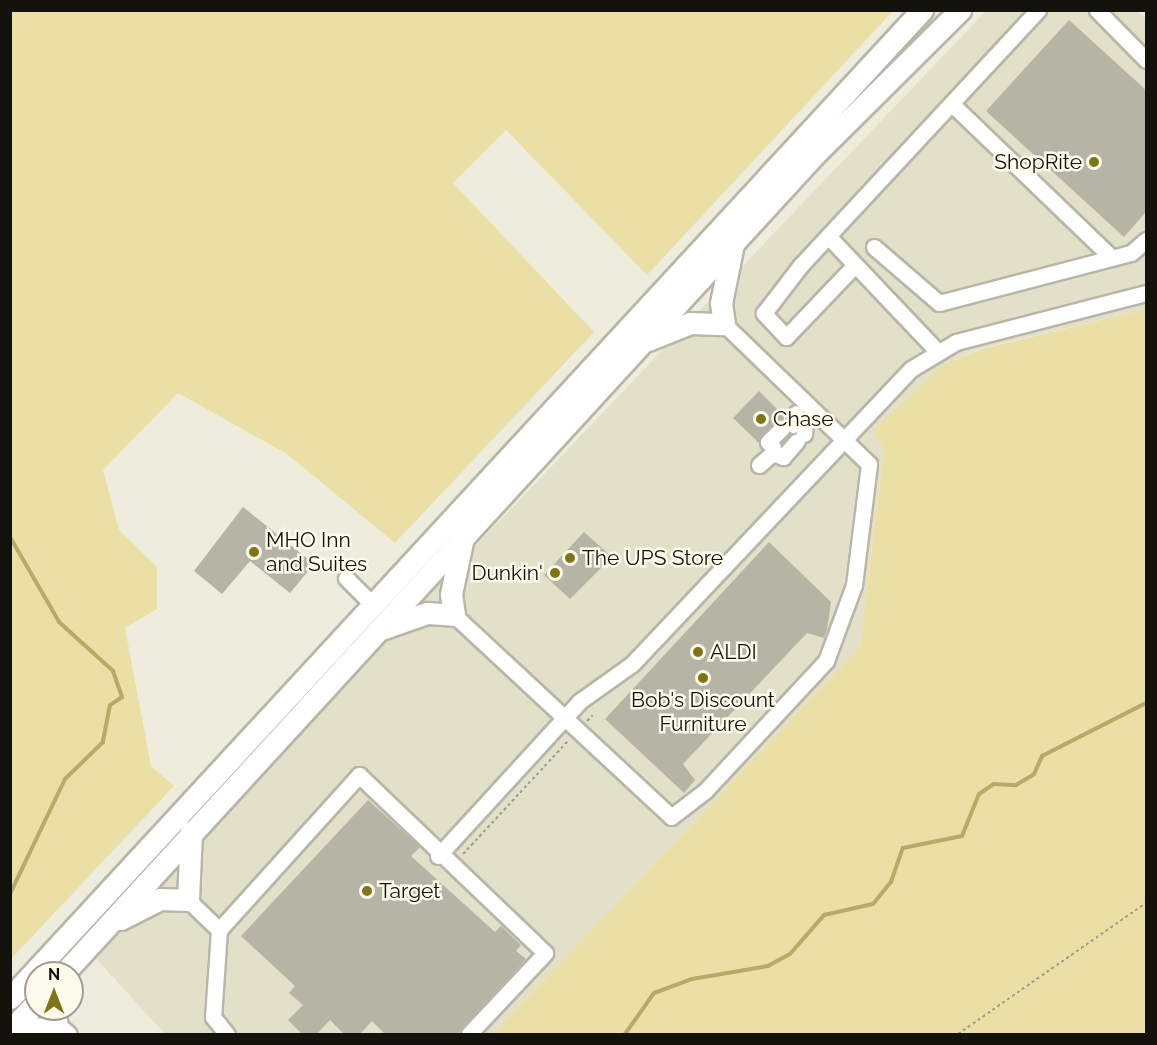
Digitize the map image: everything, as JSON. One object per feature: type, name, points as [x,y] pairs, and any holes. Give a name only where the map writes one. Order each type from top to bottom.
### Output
[{"type":"highway","points":[[10,998],[922,10]]},
{"type":"highway","points":[[75,961],[734,243],[960,10]]},
{"type":"highway","points":[[642,342],[690,323],[724,324],[722,303],[734,243]]},
{"type":"highway","points":[[378,630],[427,613],[454,615],[451,594],[464,536]]},
{"type":"highway","points":[[96,937],[160,899],[188,900],[191,832]]},
{"type":"highway","points":[[13,1028],[24,1016]]},
{"type":"lane","points":[[854,267],[786,337],[764,313],[828,236],[1038,10]]},
{"type":"lane","points":[[1097,10],[1146,60]]},
{"type":"lane","points":[[952,104],[1112,258]]},
{"type":"lane","points":[[828,236],[854,267],[937,351]]},
{"type":"lane","points":[[874,247],[939,303],[1112,258],[1138,249],[1146,240]]},
{"type":"lane","points":[[438,856],[589,692],[632,664],[894,385],[937,351],[980,334],[1146,293]]},
{"type":"lane","points":[[454,615],[671,817],[705,791],[826,661],[854,585],[869,464],[846,438],[724,324]]},
{"type":"lane","points":[[759,465],[774,451],[783,458],[795,426]]},
{"type":"lane","points":[[346,578],[373,605]]},
{"type":"lane","points":[[227,1035],[213,1017],[219,930],[359,775],[402,811],[438,856],[545,953],[470,1035]]},
{"type":"lane","points":[[188,900],[219,930]]},
{"type":"lane","points":[[13,1028],[65,1030]]},
{"type":"path","points":[[451,867],[592,715]]},
{"type":"path","points":[[958,1035],[1146,903]]},
{"type":"shaded area","points":[[11,10],[893,11],[647,275],[506,130],[453,183],[594,332],[395,543],[287,454],[178,393],[103,470],[119,530],[157,567],[157,609],[125,628],[151,766],[174,786],[11,959]]},
{"type":"shaded area","points":[[986,11],[1137,11],[1146,19],[1146,309],[982,348],[943,364],[872,431],[884,448],[860,647],[493,1034],[165,1034],[89,951]]},
{"type":"shaded area","points":[[1146,309],[1146,1034],[493,1034],[860,647],[884,448],[872,431],[943,364],[982,349]]},
{"type":"building","name":"ShopRite","points":[[1069,20],[1146,90],[1146,212],[1124,237],[986,111]]},
{"type":"building","name":"Chase","points":[[759,391],[785,417],[759,443],[733,418]]},
{"type":"building","name":"MHO Inn and Suites","points":[[243,507],[314,564],[290,593],[250,561],[222,594],[194,571]]},
{"type":"building","points":[[584,532],[612,557],[570,599],[544,575]]},
{"type":"building","name":"Bob's Discount Furniture","points":[[769,542],[831,602],[827,630],[824,638],[807,633],[683,764],[695,780],[684,793],[605,719]]},
{"type":"building","name":"Target","points":[[368,800],[420,847],[411,856],[495,932],[501,926],[521,945],[516,951],[526,959],[457,1035],[386,1035],[372,1021],[359,1035],[345,1035],[330,1020],[316,1035],[303,1035],[288,1020],[303,1005],[289,993],[295,986],[241,936]]},
{"type":"waterway","points":[[10,537],[59,622],[113,671],[122,697],[110,705],[103,742],[65,779],[10,894]]},
{"type":"waterway","points":[[625,1034],[654,993],[692,979],[768,966],[790,954],[824,915],[873,904],[891,882],[903,848],[962,836],[979,794],[994,784],[1016,785],[1034,774],[1042,756],[1146,703]]},
{"type":"place","name":"ShopRite","points":[[1094,162]]},
{"type":"place","name":"Chase","points":[[761,419]]},
{"type":"place","name":"MHO Inn and Suites","points":[[254,552]]},
{"type":"place","name":"The UPS Store","points":[[570,558]]},
{"type":"place","name":"Dunkin'","points":[[555,573]]},
{"type":"place","name":"ALDI","points":[[698,652]]},
{"type":"place","name":"Bob's Discount Furniture","points":[[703,678]]},
{"type":"place","name":"Target","points":[[367,891]]}]
